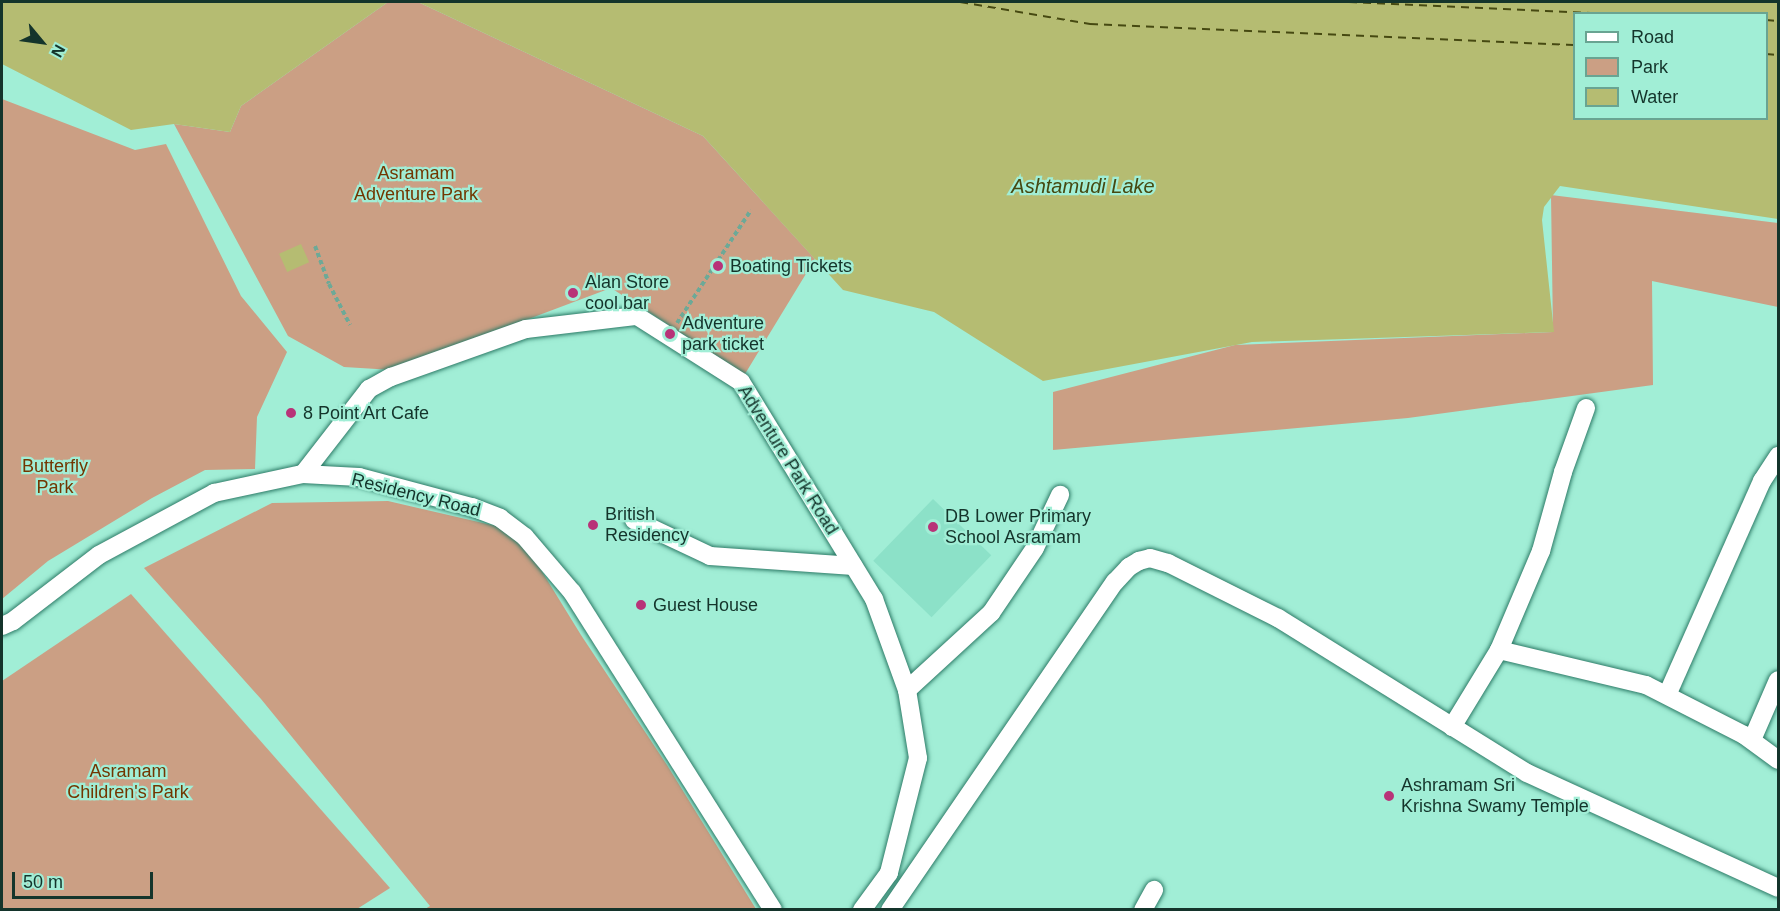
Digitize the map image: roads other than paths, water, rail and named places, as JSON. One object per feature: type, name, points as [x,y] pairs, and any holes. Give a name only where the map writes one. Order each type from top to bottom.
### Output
[{"type":"street","name":"Adventure Park Road","points":[[303,474],[369,389],[391,377],[526,329],[637,316],[741,382],[874,599],[907,690],[918,758],[889,873],[862,909]]},
{"type":"street","points":[[1452,727],[1499,650],[1541,550],[1563,472],[1586,408]]},
{"type":"street","points":[[1668,693],[1707,609],[1757,491],[1779,456]]},
{"type":"street","name":"Residency Road","points":[[2,626],[13,621],[99,555],[214,493],[303,474],[358,477],[472,507],[500,518],[525,537],[572,592],[773,909]]},
{"type":"street","points":[[907,690],[991,613],[1035,549],[1060,495]]},
{"type":"street","points":[[634,520],[710,556],[854,566]]},
{"type":"street","points":[[890,909],[1115,582],[1139,561],[1150,558],[1168,563],[1278,618],[1527,773],[1777,882]]},
{"type":"street","points":[[1499,650],[1629,678],[1668,693],[1752,740],[1779,760]]},
{"type":"street","points":[[1752,740],[1779,680]]},
{"type":"street","points":[[1143,909],[1154,890]]},
{"type":"water","points":[[2,2],[388,2],[241,106],[230,132],[174,124],[131,130],[2,64]]},
{"type":"water","name":"Ashtamudi Lake","points":[[418,2],[1778,2],[1778,219],[1560,186],[1544,207],[1542,220],[1554,332],[1252,342],[1043,381],[934,312],[843,290],[703,136]]},
{"type":"water","points":[[301,244],[309,262],[287,272],[279,254]]},
{"type":"place","name":"Boating Tickets","points":[[718,266]]},
{"type":"place","name":"Alan Store cool bar","points":[[573,293]]},
{"type":"place","name":"Adventure park ticket","points":[[670,334]]},
{"type":"place","name":"8 Point Art Cafe","points":[[291,413]]},
{"type":"place","name":"British Residency","points":[[593,525]]},
{"type":"place","name":"DB Lower Primary School Asramam","points":[[933,527]]},
{"type":"place","name":"Guest House","points":[[641,605]]},
{"type":"place","name":"Ashramam Sri Krishna Swamy Temple","points":[[1389,796]]},
{"type":"park label","name":"Asramam Adventure Park","points":[[416,184]]},
{"type":"park label","name":"Butterfly Park","points":[[55,477]]},
{"type":"park label","name":"Asramam Children's Park","points":[[128,782]]}]
